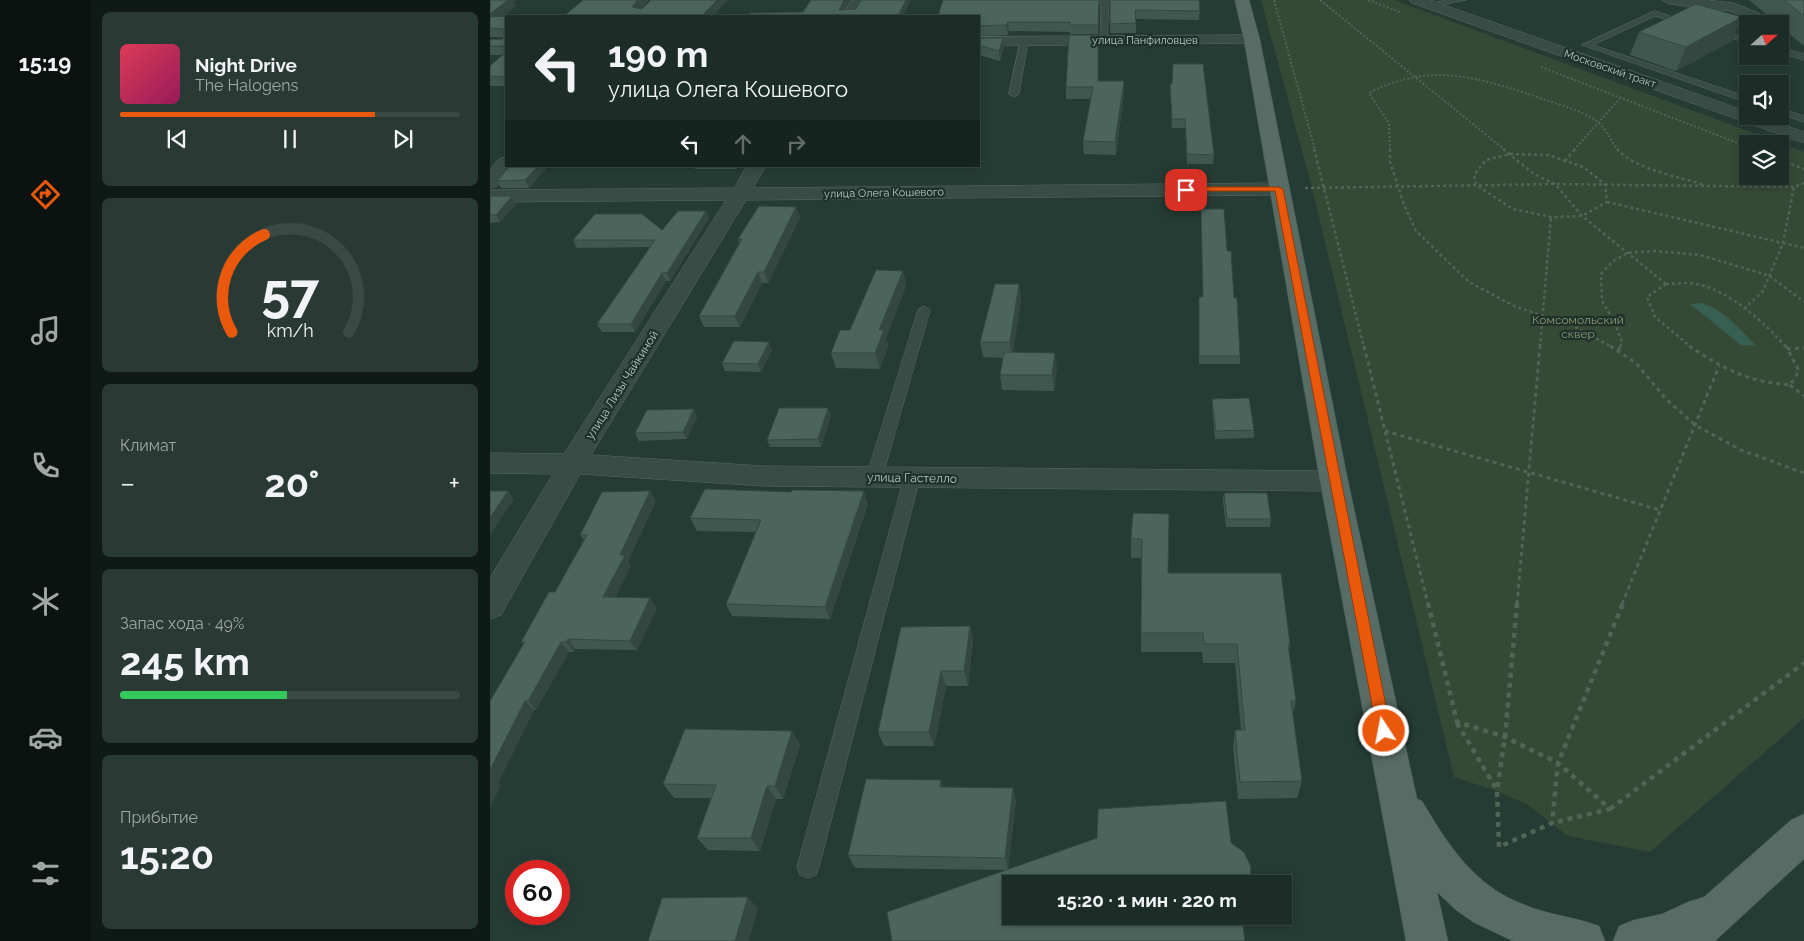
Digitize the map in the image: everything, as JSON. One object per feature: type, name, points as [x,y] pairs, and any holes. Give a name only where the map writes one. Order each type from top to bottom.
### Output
[{"type":"main road","points":[[1242,0],[1252,40],[1334,481],[1427,941]]},
{"type":"main road","points":[[1395,789],[1442,868],[1467,894],[1496,912],[1530,929],[1584,941]]},
{"type":"main road","points":[[1685,941],[1804,833]]},
{"type":"main road","points":[[1634,941],[1666,934],[1724,906]]},
{"type":"street","points":[[850,15],[859,0]]},
{"type":"street","points":[[1668,0],[1733,7],[1752,15]]},
{"type":"street","name":"Московский тракт","points":[[1423,2],[1804,138]]},
{"type":"street","name":"улица Панфиловцев","points":[[980,42],[1252,40]]},
{"type":"street","points":[[490,182],[505,163]]},
{"type":"street","name":"улица Лизы Чайкиной","points":[[490,606],[572,464],[756,167]]},
{"type":"street","name":"улица Олега Кошевого","points":[[490,196],[1279,189]]},
{"type":"street","name":"улица Гастелло","points":[[490,463],[572,464],[764,476],[1334,481]]},
{"type":"lane","points":[[1066,1],[1105,0],[1104,41]]},
{"type":"lane","points":[[1423,2],[1462,0]]},
{"type":"lane","points":[[1692,24],[1655,13],[1586,45],[1739,97]]},
{"type":"lane","points":[[1710,30],[1739,38]]},
{"type":"lane","points":[[1014,94],[1024,42]]},
{"type":"lane","points":[[1789,53],[1804,57]]},
{"type":"lane","points":[[1712,105],[1733,95]]},
{"type":"lane","points":[[1789,114],[1804,119]]},
{"type":"lane","points":[[874,478],[924,310]]},
{"type":"lane","points":[[808,867],[912,478]]},
{"type":"path","points":[[1274,0],[1324,188],[1457,722],[1497,791]]},
{"type":"path","points":[[1320,0],[1534,174],[1555,184],[1582,216],[1666,284]]},
{"type":"path","points":[[1368,0],[1403,14]]},
{"type":"path","points":[[1538,66],[1739,144]]},
{"type":"path","points":[[1705,185],[1643,166],[1620,153],[1599,122],[1570,108],[1513,88],[1480,80],[1438,75],[1414,77],[1382,84],[1369,93],[1389,122],[1390,162],[1416,231],[1469,282],[1514,306],[1573,326],[1618,351],[1636,363],[1666,399],[1694,425],[1740,450],[1804,474]]},
{"type":"path","points":[[1565,161],[1620,98]]},
{"type":"path","points":[[1607,202],[1605,184],[1583,166],[1549,155],[1510,154],[1486,160],[1474,175],[1476,186],[1512,209],[1551,218],[1582,216],[1607,202],[1804,248]]},
{"type":"path","points":[[1789,163],[1804,169]]},
{"type":"path","points":[[1279,189],[1555,184],[1794,187],[1804,183]]},
{"type":"path","points":[[1744,309],[1763,291],[1770,276],[1783,243],[1794,187]]},
{"type":"path","points":[[1551,218],[1505,737],[1497,791],[1499,847],[1552,823],[1610,809],[1804,663]]},
{"type":"path","points":[[1618,351],[1622,342],[1614,321],[1602,301],[1601,274],[1612,262],[1627,253],[1652,251],[1700,254],[1770,276],[1804,302]]},
{"type":"path","points":[[1790,385],[1799,371],[1787,349],[1759,320],[1719,291],[1696,284],[1666,284],[1647,297],[1655,317],[1684,342],[1718,366],[1764,383],[1790,385],[1804,396]]},
{"type":"path","points":[[1787,349],[1804,348]]},
{"type":"path","points":[[1552,823],[1558,763],[1718,366]]},
{"type":"path","points":[[1385,430],[1660,510]]},
{"type":"path","points":[[1457,722],[1505,737],[1558,763],[1610,809]]},
{"type":"green space","name":"Комсомольский сквер","points":[[1261,0],[1394,0],[1758,135],[1739,135],[1739,185],[1789,185],[1789,146],[1804,152],[1804,718],[1650,852],[1568,836],[1526,804],[1497,791],[1454,777],[1312,188]]},
{"type":"shaded area","points":[[1700,303],[1724,315],[1756,346],[1741,345],[1690,304]]},
{"type":"building","points":[[490,0],[508,0],[490,14]]},
{"type":"building","points":[[583,0],[638,0],[632,7],[642,9],[651,0],[717,0],[703,15],[565,15]]},
{"type":"building","points":[[811,0],[844,0],[839,10],[856,9],[861,0],[906,0],[898,15],[748,15],[750,13],[803,12]]},
{"type":"building","points":[[943,0],[1099,0],[1098,25],[1070,25],[1070,22],[1008,22],[1006,25],[980,26],[980,15],[938,15]]},
{"type":"building","points":[[1110,0],[1199,0],[1200,11],[1135,10],[1136,23],[1110,24]]},
{"type":"building","points":[[1784,0],[1804,0],[1804,16]]},
{"type":"building","points":[[1696,4],[1739,16],[1739,19],[1686,47],[1639,32]]},
{"type":"building","points":[[505,16],[505,46],[490,46],[490,40],[503,39],[503,29],[490,28],[490,17]]},
{"type":"building","points":[[1069,35],[1098,35],[1098,81],[1124,81],[1115,142],[1083,141],[1093,87],[1066,87]]},
{"type":"building","points":[[980,38],[1003,38],[999,51],[980,45]]},
{"type":"building","points":[[505,53],[505,77],[490,76],[490,66]]},
{"type":"building","points":[[1173,64],[1203,64],[1214,155],[1187,154],[1185,119],[1172,119],[1170,84],[1172,84]]},
{"type":"building","points":[[509,167],[537,167],[525,180],[497,181]]},
{"type":"building","points":[[490,196],[512,196],[496,215],[490,215]]},
{"type":"building","points":[[759,206],[796,207],[764,272],[758,272],[735,316],[699,316],[742,239],[738,239]]},
{"type":"building","points":[[1201,209],[1224,209],[1227,251],[1231,251],[1234,298],[1237,298],[1240,356],[1199,356],[1199,297],[1203,297]]},
{"type":"building","points":[[678,211],[706,211],[667,273],[662,273],[631,324],[597,324],[655,240],[573,240],[595,214],[642,214],[662,230]]},
{"type":"building","points":[[876,270],[903,271],[879,330],[884,330],[875,353],[831,353],[840,330],[850,330]]},
{"type":"building","points":[[995,284],[1019,284],[1010,342],[980,342]]},
{"type":"building","points":[[734,341],[769,342],[758,364],[722,363]]},
{"type":"building","points":[[1004,352],[1055,353],[1052,375],[1000,375]]},
{"type":"building","points":[[1249,398],[1254,430],[1216,431],[1212,399]]},
{"type":"building","points":[[779,408],[828,408],[818,439],[767,440]]},
{"type":"building","points":[[694,409],[683,432],[635,433],[647,410]]},
{"type":"building","points":[[705,489],[791,492],[792,490],[864,491],[825,607],[726,604],[761,520],[690,518]]},
{"type":"building","points":[[490,491],[508,491],[490,518]]},
{"type":"building","points":[[650,491],[620,555],[625,555],[603,597],[650,598],[630,641],[568,639],[566,642],[561,642],[528,701],[525,701],[490,770],[490,701],[525,642],[521,642],[549,592],[555,592],[587,535],[580,535],[602,492]]},
{"type":"building","points":[[1224,493],[1267,493],[1271,519],[1227,519]]},
{"type":"building","points":[[1133,513],[1169,514],[1168,573],[1281,573],[1296,701],[1291,701],[1302,781],[1240,782],[1235,730],[1245,730],[1237,644],[1204,644],[1203,633],[1141,633],[1142,539],[1131,539]]},
{"type":"building","points":[[970,626],[964,671],[941,671],[929,732],[878,732],[901,627]]},
{"type":"building","points":[[685,729],[792,731],[775,786],[767,786],[751,838],[697,838],[716,785],[663,784]]},
{"type":"building","points":[[866,779],[941,780],[940,787],[1013,788],[1005,858],[848,855]]},
{"type":"building","points":[[1226,801],[1231,843],[1244,852],[1251,867],[1250,875],[1002,875],[1002,925],[1243,925],[1245,941],[892,941],[887,912],[1097,838],[1098,809]]},
{"type":"building","points":[[748,897],[735,941],[648,941],[662,898]]},
{"type":"route","points":[[1186,190],[1279,189],[1334,481],[1384,731]]}]
